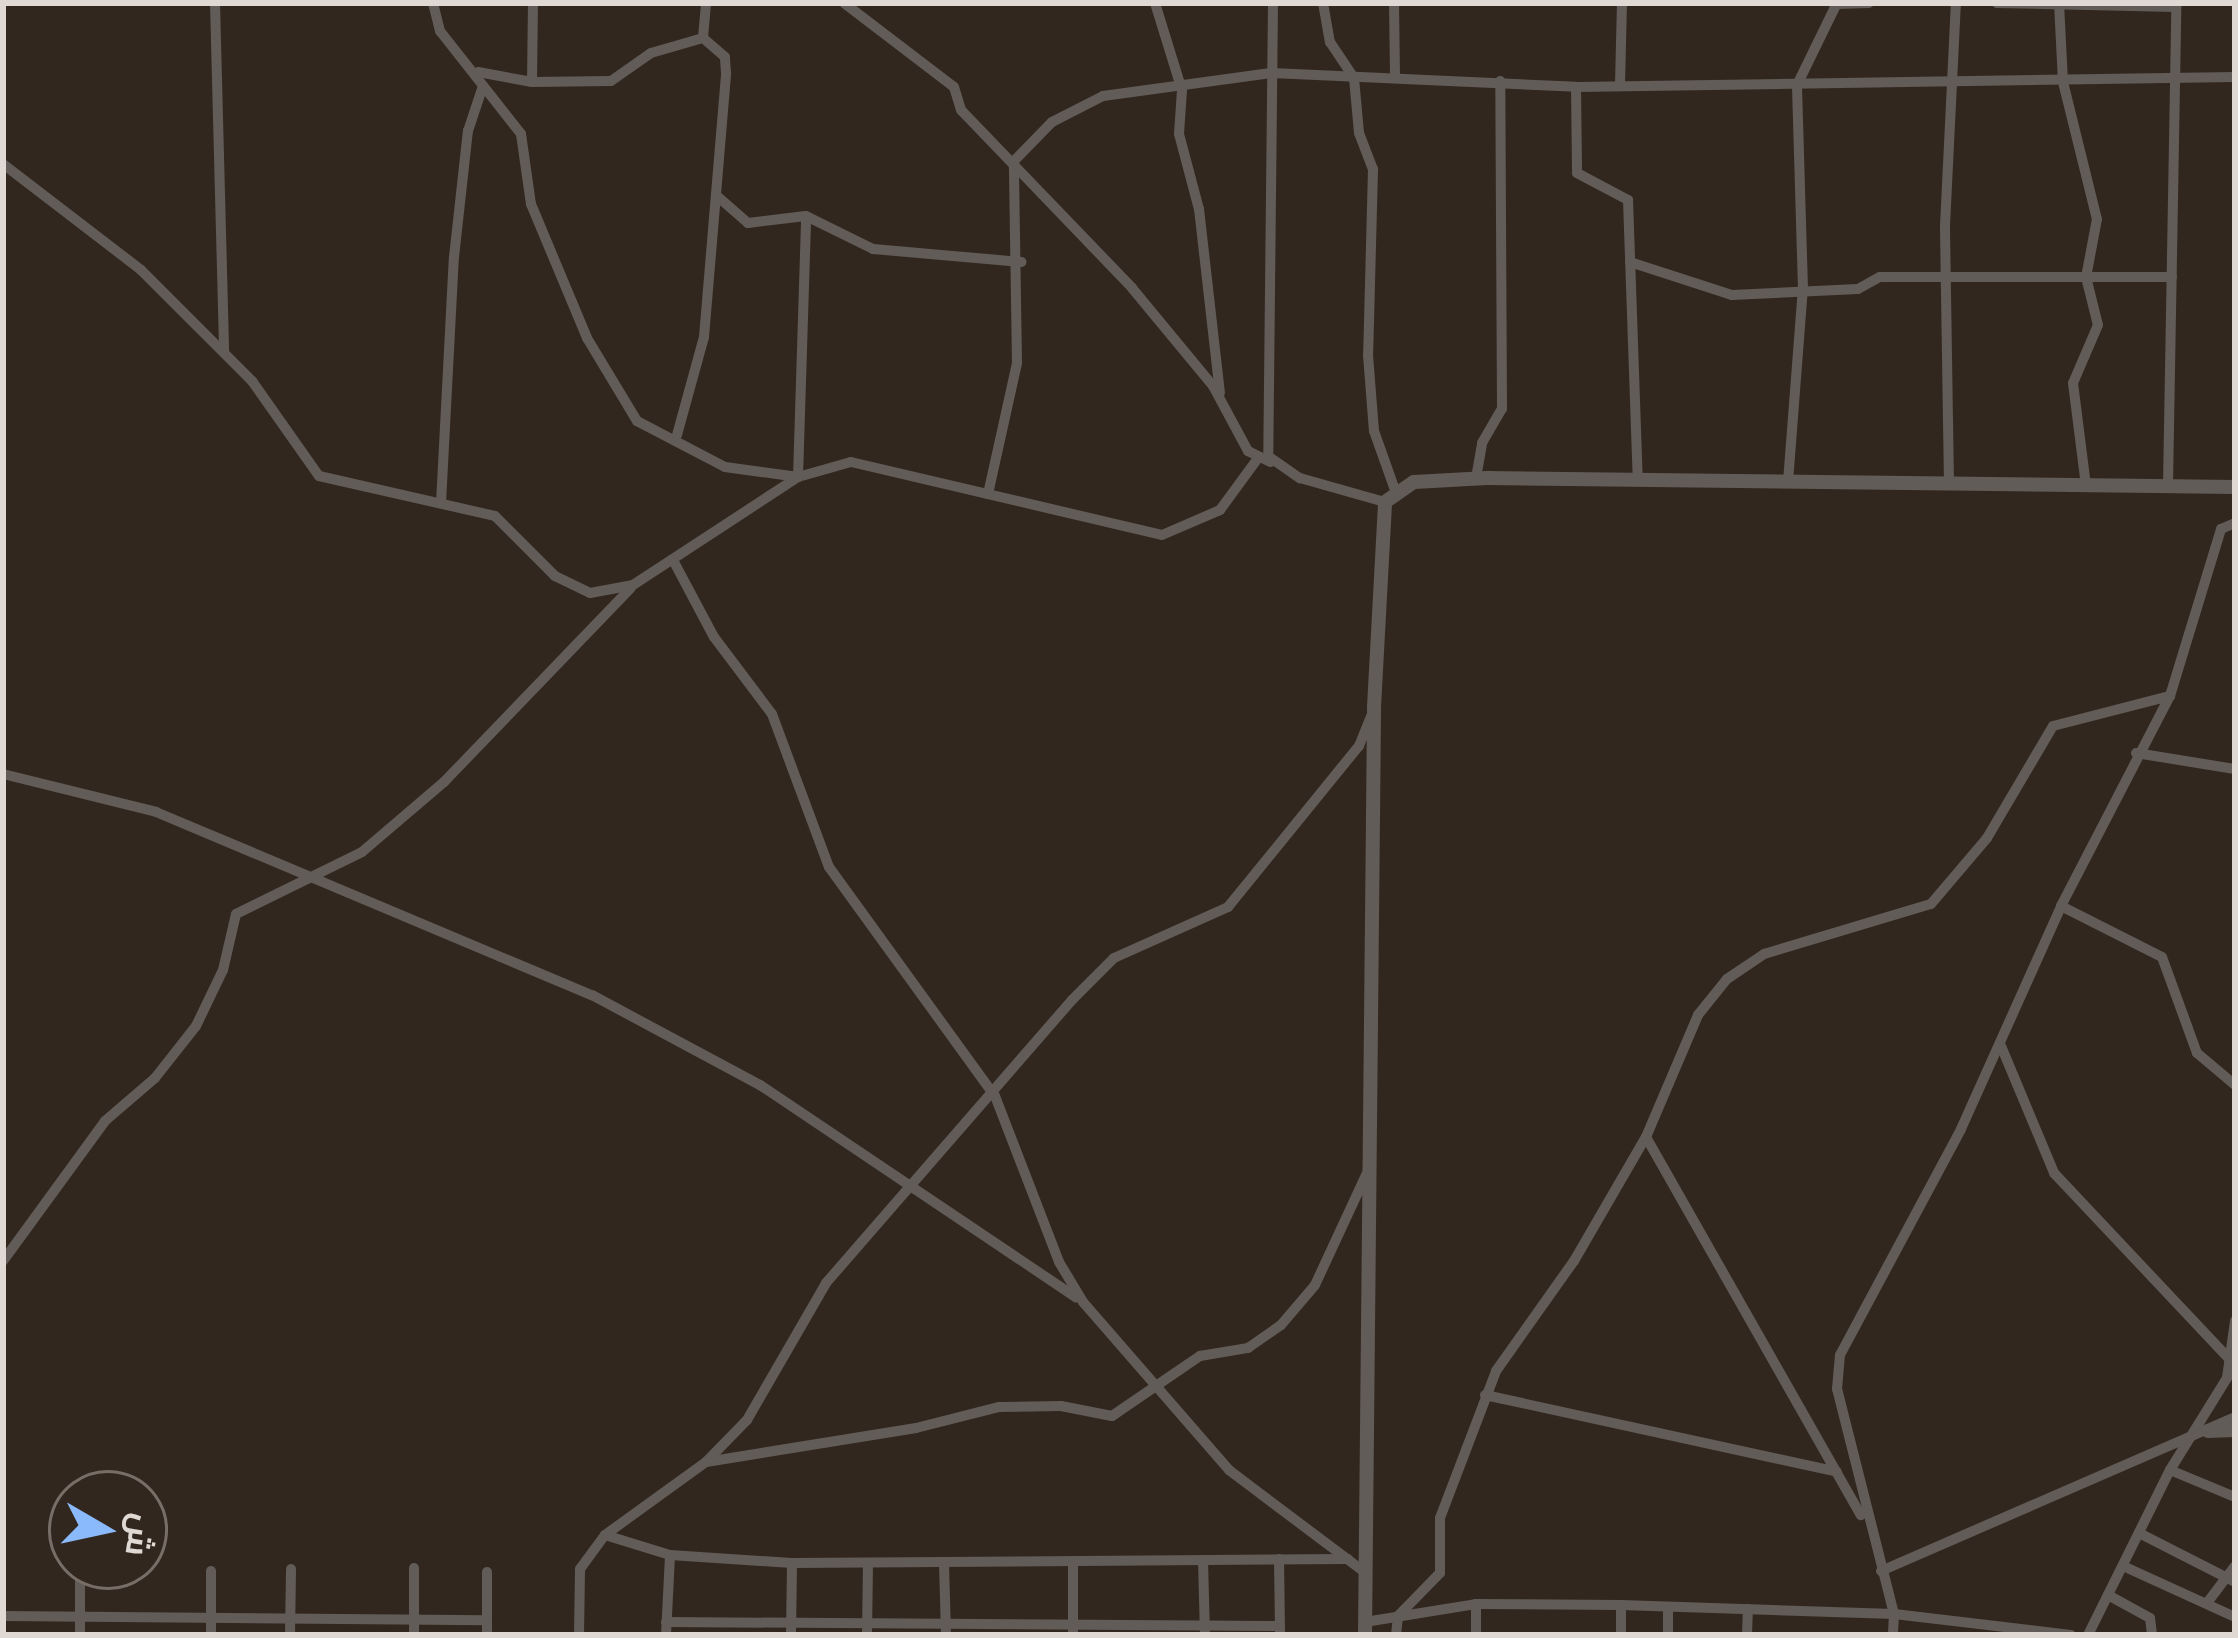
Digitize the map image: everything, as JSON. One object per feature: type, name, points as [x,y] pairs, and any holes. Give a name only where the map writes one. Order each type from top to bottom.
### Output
[{"type":"street","points":[[215,3],[224,352]]},
{"type":"street","points":[[434,3],[440,31],[478,72],[483,86],[521,134],[531,204],[618,396],[638,421],[677,435],[718,465],[798,477]]},
{"type":"street","points":[[532,82],[533,3]]},
{"type":"street","points":[[677,435],[704,337],[726,65],[704,38],[706,3]]},
{"type":"street","points":[[844,3],[859,19],[955,87],[962,110],[1132,288],[1264,460],[1390,496],[1476,478],[2235,487]]},
{"type":"street","points":[[859,19],[861,3]]},
{"type":"street","points":[[1155,3],[1182,90],[1179,134],[1199,209],[1221,403]]},
{"type":"street","points":[[3,1261],[105,1121],[155,1078],[196,1026],[223,970],[236,914],[362,852],[444,782],[633,585],[798,477],[850,462],[1162,535],[1220,510],[1264,460],[1274,3]]},
{"type":"street","points":[[1323,3],[1330,42],[1354,78],[1375,182],[1366,309],[1374,431],[1390,496],[1374,707],[1365,1628],[1398,1616],[1476,1604],[1894,1614],[2071,1635]]},
{"type":"street","points":[[1379,3],[1394,3],[1395,76]]},
{"type":"street","points":[[1620,84],[1622,3]]},
{"type":"street","points":[[1788,482],[1803,289],[1797,85],[1837,3],[1869,3]]},
{"type":"street","points":[[1949,484],[1945,277],[1956,3]]},
{"type":"street","points":[[1997,3],[2176,5],[2168,485]]},
{"type":"street","points":[[2059,3],[2063,82],[2096,219],[2086,278],[2098,325],[2073,383],[2086,485]]},
{"type":"street","points":[[478,72],[532,82],[611,81],[652,53],[704,38]]},
{"type":"street","points":[[1014,161],[1078,105],[1130,91],[1182,90],[1273,73],[1576,87],[1952,85],[2177,75],[2235,77]]},
{"type":"street","points":[[1476,478],[1482,443],[1502,409],[1500,80]]},
{"type":"street","points":[[441,503],[458,216],[468,131],[483,86]]},
{"type":"street","points":[[1576,87],[1577,173],[1628,200],[1638,480]]},
{"type":"street","points":[[988,494],[1017,363],[1021,262],[1014,161]]},
{"type":"street","points":[[3,164],[141,270],[224,352],[319,476],[506,520],[555,576],[590,593],[633,585]]},
{"type":"street","points":[[717,196],[748,223],[806,216],[873,249],[1021,262]]},
{"type":"street","points":[[798,477],[806,216]]},
{"type":"street","points":[[1630,262],[1732,296],[1945,277],[2172,277]]},
{"type":"street","points":[[1893,1635],[1894,1614],[1866,1524],[1837,1389],[1840,1355],[2001,1046],[2061,905],[2136,753],[2170,696],[2221,529],[2235,523]]},
{"type":"street","points":[[673,560],[714,637],[772,714],[829,867],[995,1096],[1058,1262],[1083,1302],[1229,1470],[1364,1571]]},
{"type":"street","points":[[1396,1635],[1398,1616],[1440,1573],[1440,1518],[1485,1395],[1646,1137],[1698,1015],[1727,979],[1764,954],[1931,904],[1987,838],[2053,726],[2170,696]]},
{"type":"street","points":[[579,1635],[580,1569],[605,1535],[706,1462],[747,1420],[826,1283],[1114,958],[1228,907],[1359,746],[1374,707]]},
{"type":"street","points":[[2136,753],[2235,769]]},
{"type":"street","points":[[3,774],[157,812],[317,875],[592,995],[760,1085],[1083,1302]]},
{"type":"street","points":[[2061,905],[2162,957],[2197,1053],[2235,1085]]},
{"type":"street","points":[[2001,1046],[2054,1173],[2230,1360]]},
{"type":"street","points":[[1646,1137],[1866,1524]]},
{"type":"street","points":[[706,1462],[916,1428],[999,1407],[1061,1406],[1112,1416],[1160,1390],[1200,1357],[1248,1348],[1281,1325],[1315,1285],[1371,1165]]},
{"type":"street","points":[[2088,1635],[2170,1469],[2216,1400],[2230,1360],[2235,1321]]},
{"type":"street","points":[[1485,1395],[1837,1472]]},
{"type":"street","points":[[1881,1571],[2185,1443],[2235,1417]]},
{"type":"street","points":[[2208,1430],[2235,1430]]},
{"type":"street","points":[[2170,1469],[2235,1497]]},
{"type":"street","points":[[2139,1533],[2231,1580]]},
{"type":"street","points":[[605,1535],[670,1556],[792,1563],[1349,1559]]},
{"type":"street","points":[[670,1556],[666,1629],[1280,1630],[1279,1559]]},
{"type":"street","points":[[1203,1560],[1205,1630]]},
{"type":"street","points":[[1072,1630],[1073,1562]]},
{"type":"street","points":[[791,1628],[792,1563]]},
{"type":"street","points":[[866,1629],[868,1563]]},
{"type":"street","points":[[944,1563],[945,1630]]},
{"type":"street","points":[[2123,1566],[2235,1617]]},
{"type":"street","points":[[2206,1603],[2231,1580],[2235,1566]]},
{"type":"street","points":[[414,1568],[414,1635]]},
{"type":"street","points":[[290,1635],[291,1569]]},
{"type":"street","points":[[211,1571],[211,1635]]},
{"type":"street","points":[[487,1572],[487,1635]]},
{"type":"street","points":[[80,1590],[80,1635]]},
{"type":"street","points":[[2108,1595],[2150,1618],[2152,1635]]},
{"type":"street","points":[[1476,1604],[1476,1635]]},
{"type":"street","points":[[1621,1606],[1621,1635]]},
{"type":"street","points":[[1747,1635],[1748,1609]]},
{"type":"street","points":[[1668,1611],[1668,1635]]},
{"type":"street","points":[[3,1616],[487,1620]]},
{"type":"street","points":[[159,1618],[159,1635]]},
{"type":"street","points":[[371,1620],[371,1635]]}]
